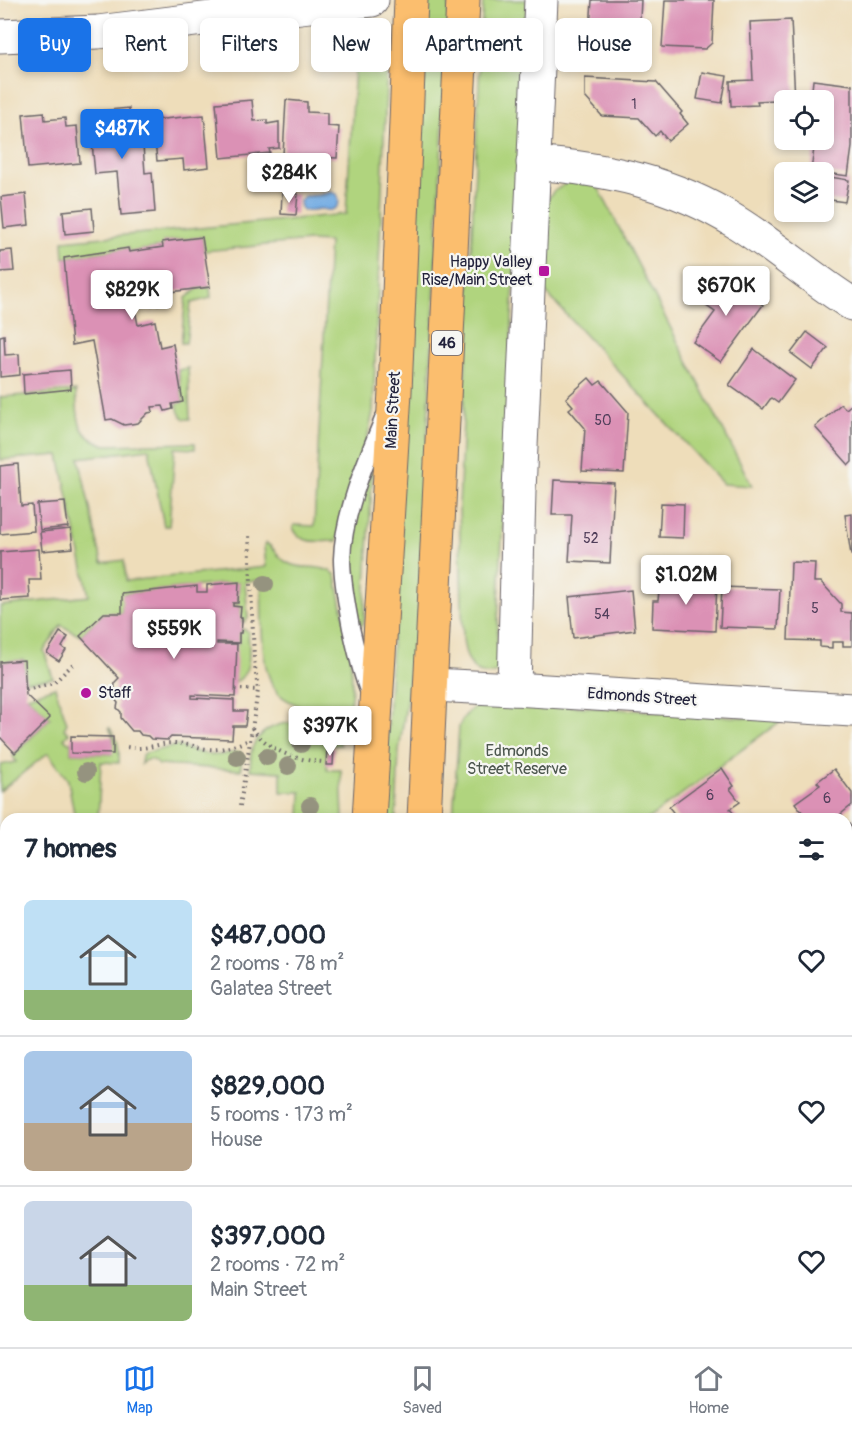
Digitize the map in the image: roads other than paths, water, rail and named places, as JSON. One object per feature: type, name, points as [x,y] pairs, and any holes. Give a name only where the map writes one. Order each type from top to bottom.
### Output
[{"type":"main road","name":"Main Street","points":[[369,813],[394,392],[411,0]]},
{"type":"main road","name":"46","points":[[424,813],[463,0]]},
{"type":"street","points":[[0,36],[98,32],[372,0]]},
{"type":"street","points":[[514,689],[519,491],[541,0]]},
{"type":"street","points":[[533,164],[558,165],[620,175],[653,183],[693,198],[738,223],[852,304]]},
{"type":"street","name":"Edmonds Street","points":[[431,685],[852,710]]},
{"type":"water","points":[[331,192],[337,194],[339,199],[338,206],[334,209],[309,211],[301,209],[300,201],[304,196]]},
{"type":"place","name":"Happy Valley Rise/Main Street","points":[[544,271]]},
{"type":"place","name":"Staff","points":[[86,693]]},
{"type":"park label","name":"Edmonds Street Reserve","points":[[517,760]]}]
